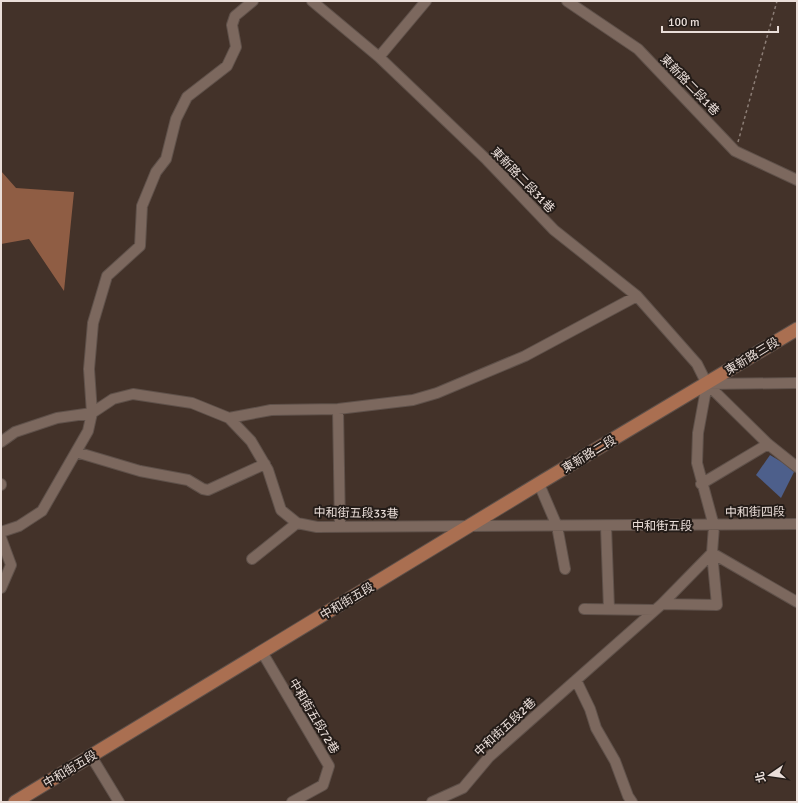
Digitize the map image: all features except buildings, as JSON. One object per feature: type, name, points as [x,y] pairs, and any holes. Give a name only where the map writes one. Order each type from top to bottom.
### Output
[{"type":"main road","name":"東新路三段","points":[[707,384],[796,331]]},
{"type":"main road","name":"東新路二段","points":[[472,526],[539,484],[707,384]]},
{"type":"main road","name":"中和街五段","points":[[14,802],[472,526]]},
{"type":"street","points":[[1,532],[19,526],[42,511],[88,431],[92,413],[88,369],[93,323],[107,276],[140,246],[142,206],[156,172],[166,159],[176,119],[187,97],[227,66],[236,47],[232,25],[235,16],[253,1]]},
{"type":"street","name":"東新路二段31巷","points":[[312,1],[379,57],[487,160],[554,230],[637,296],[697,364],[707,384],[768,444],[797,467]]},
{"type":"street","points":[[379,57],[426,1]]},
{"type":"street","name":"東新路二段1巷","points":[[567,1],[638,49],[735,151],[797,180]]},
{"type":"street","points":[[230,418],[272,410],[338,409],[413,400],[437,393],[525,356],[637,296]]},
{"type":"street","points":[[584,609],[716,605],[712,553],[714,526],[701,484],[697,463],[698,433],[707,384],[797,383]]},
{"type":"street","name":"中和街五段33巷","points":[[1,442],[15,432],[56,418],[92,413],[113,400],[133,394],[192,404],[230,418],[251,441],[265,464],[281,510],[297,523],[317,527],[472,526]]},
{"type":"street","points":[[338,409],[340,527]]},
{"type":"street","points":[[701,484],[768,444]]},
{"type":"street","points":[[76,452],[140,471],[188,480],[203,489],[208,490],[265,464]]},
{"type":"street","points":[[539,484],[556,526],[565,569]]},
{"type":"street","points":[[252,559],[297,523]]},
{"type":"street","name":"中和街四段","points":[[714,526],[797,524]]},
{"type":"street","name":"中和街五段","points":[[472,526],[714,526]]},
{"type":"street","points":[[606,526],[609,609]]},
{"type":"street","points":[[1,538],[11,565],[1,588]]},
{"type":"street","points":[[712,553],[797,602]]},
{"type":"street","name":"中和街五段2巷","points":[[432,802],[463,788],[489,757],[658,607],[712,553]]},
{"type":"street","name":"中和街五段72巷","points":[[262,652],[329,766],[323,785],[295,801]]},
{"type":"street","points":[[576,680],[590,709],[596,728],[615,761],[628,796],[632,802]]},
{"type":"street","points":[[91,756],[119,802]]},
{"type":"path","points":[[735,151],[777,1]]},
{"type":"shaded area","points":[[1,171],[16,188],[74,192],[64,291],[29,239],[1,244]]}]
